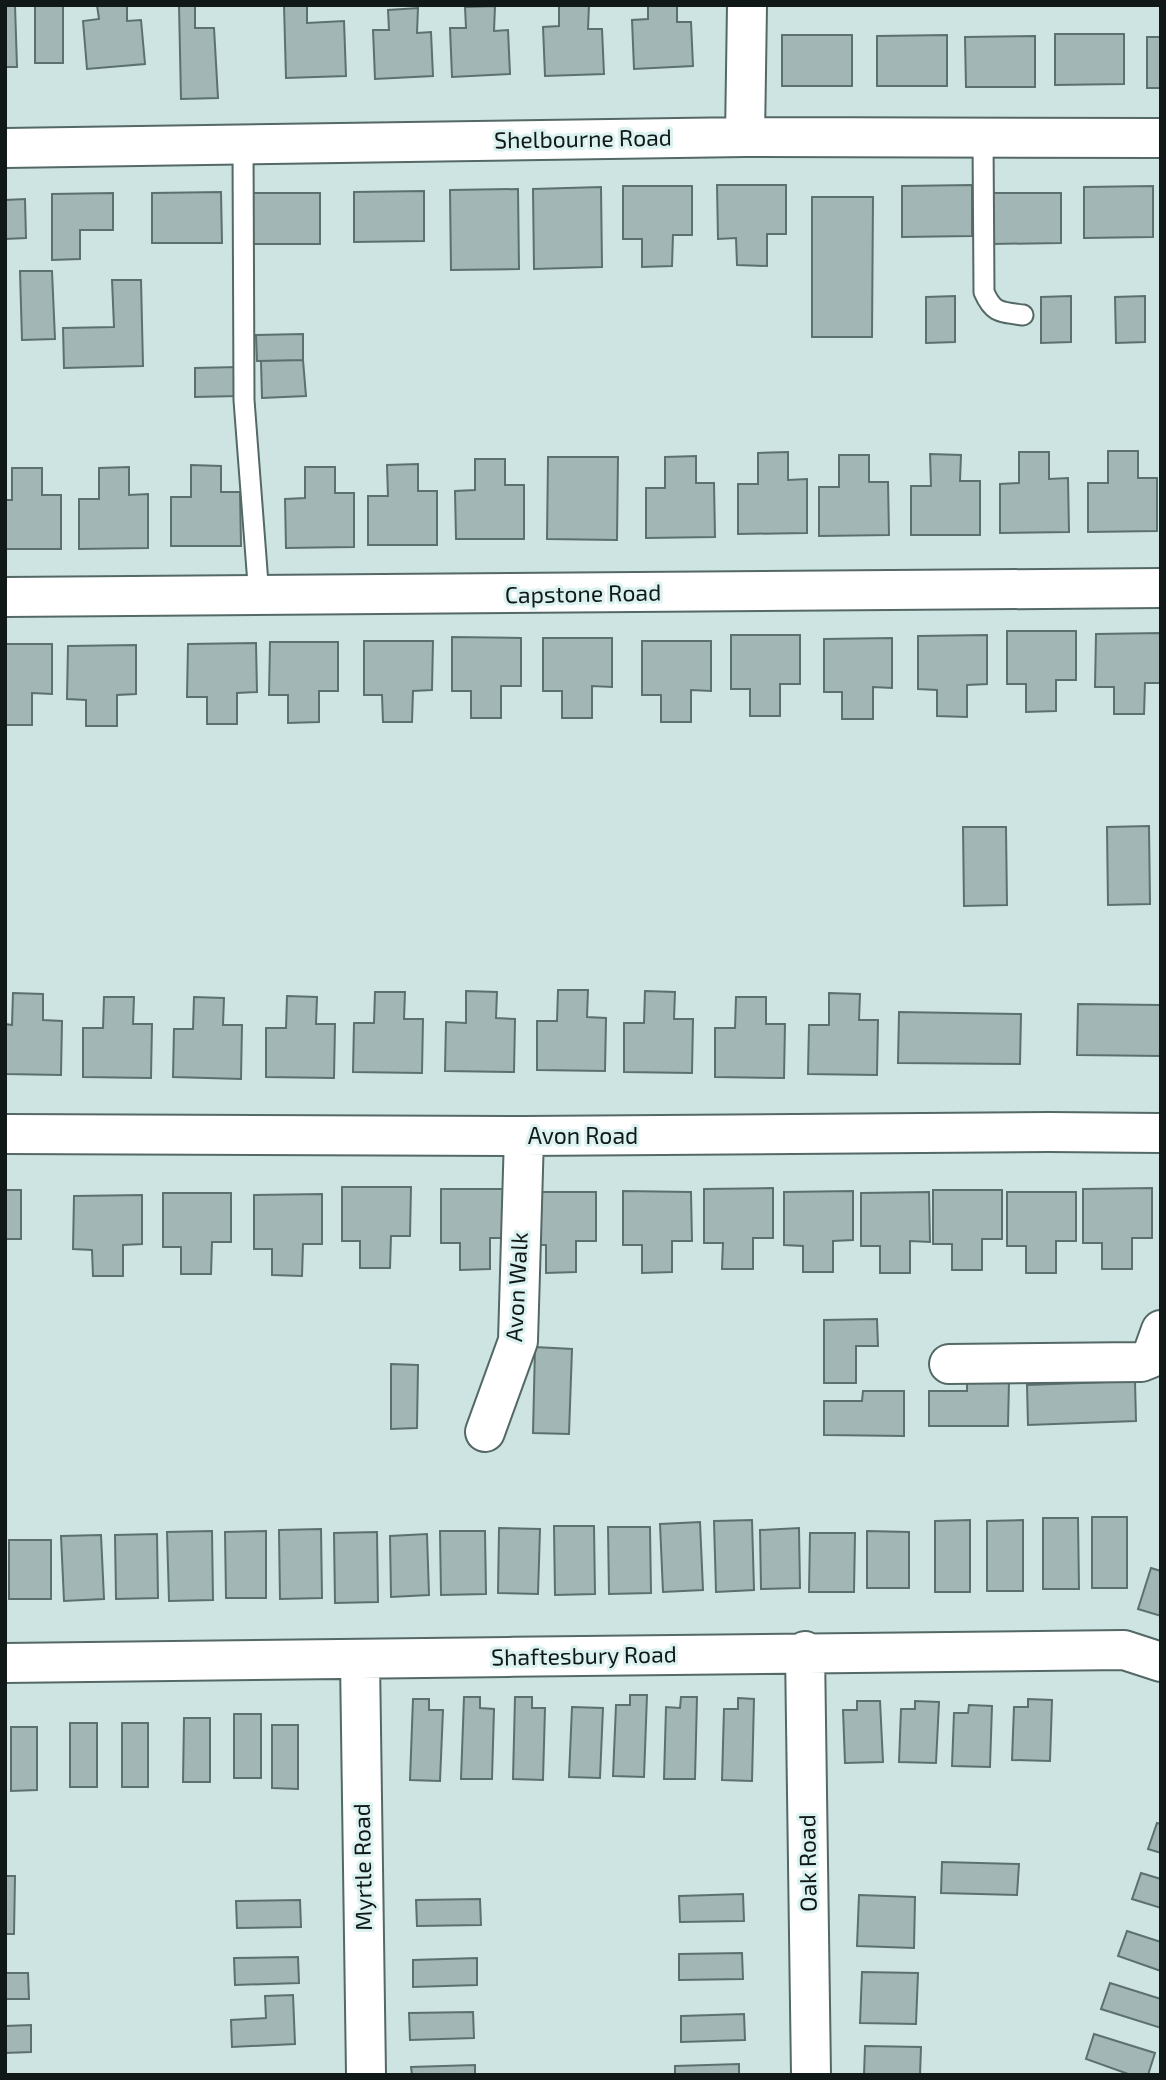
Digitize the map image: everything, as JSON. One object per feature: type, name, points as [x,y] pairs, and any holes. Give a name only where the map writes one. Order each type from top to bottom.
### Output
[{"type":"street","points":[[745,136],[747,5]]},
{"type":"street","name":"Shelbourne Road","points":[[5,148],[745,136],[1161,138]]},
{"type":"street","name":"Capstone Road","points":[[5,597],[1161,588]]},
{"type":"street","name":"Avon Road","points":[[5,1134],[524,1136],[1161,1133]]},
{"type":"street","name":"Avon Walk","points":[[485,1432],[518,1341],[524,1136]]},
{"type":"street","points":[[949,1364],[1141,1362],[1150,1358],[1161,1331]]},
{"type":"street","name":"Shaftesbury Road","points":[[5,1663],[360,1660],[805,1651],[1124,1650],[1161,1662]]},
{"type":"street","name":"Oak Road","points":[[805,1651],[811,2075]]},
{"type":"street","name":"Myrtle Road","points":[[360,1660],[366,2075]]},
{"type":"lane","points":[[983,138],[984,292],[990,306],[1000,312],[1023,314]]},
{"type":"lane","points":[[243,144],[244,400],[259,597]]},
{"type":"building","points":[[5,5],[15,5],[17,67],[5,67]]},
{"type":"building","points":[[35,5],[63,5],[63,63],[35,63]]},
{"type":"building","points":[[97,5],[127,5],[127,21],[141,20],[145,64],[87,69],[83,21],[99,19]]},
{"type":"building","points":[[179,5],[195,5],[195,28],[214,28],[218,98],[181,99]]},
{"type":"building","points":[[284,5],[307,5],[307,23],[344,21],[346,76],[286,78]]},
{"type":"building","points":[[589,5],[588,29],[602,29],[604,74],[545,76],[543,27],[559,26],[559,6]]},
{"type":"building","points":[[648,5],[677,5],[677,22],[691,22],[693,66],[634,69],[632,20],[648,19]]},
{"type":"building","points":[[495,6],[494,31],[508,30],[510,74],[452,77],[450,28],[466,28],[465,7]]},
{"type":"building","points":[[418,8],[417,33],[431,32],[433,76],[375,79],[373,30],[389,30],[388,10]]},
{"type":"building","points":[[1055,34],[1124,34],[1124,84],[1055,85]]},
{"type":"building","points":[[782,35],[852,35],[852,86],[782,86]]},
{"type":"building","points":[[947,35],[947,86],[877,86],[877,36]]},
{"type":"building","points":[[1035,36],[1035,87],[966,87],[965,37]]},
{"type":"building","points":[[1147,37],[1161,37],[1161,88],[1147,88]]},
{"type":"building","points":[[717,185],[786,185],[786,234],[767,234],[767,266],[737,265],[736,238],[718,239]]},
{"type":"building","points":[[972,185],[972,236],[902,237],[902,186]]},
{"type":"building","points":[[623,186],[692,186],[692,235],[673,235],[672,266],[642,267],[642,239],[623,239]]},
{"type":"building","points":[[1153,186],[1153,237],[1084,238],[1084,187]]},
{"type":"building","points":[[601,187],[602,267],[534,269],[533,189]]},
{"type":"building","points":[[518,189],[519,269],[451,270],[450,190]]},
{"type":"building","points":[[424,191],[424,241],[354,242],[354,192]]},
{"type":"building","points":[[221,192],[222,243],[152,243],[152,193]]},
{"type":"building","points":[[113,193],[113,230],[80,230],[80,259],[52,260],[52,194]]},
{"type":"building","points":[[250,193],[320,193],[320,244],[251,244]]},
{"type":"building","points":[[992,193],[1061,193],[1061,243],[992,244]]},
{"type":"building","points":[[812,197],[873,197],[872,337],[812,337]]},
{"type":"building","points":[[25,199],[26,238],[5,239],[5,200]]},
{"type":"building","points":[[20,271],[52,271],[55,339],[22,340]]},
{"type":"building","points":[[112,280],[141,280],[143,366],[64,368],[63,328],[114,327]]},
{"type":"building","points":[[955,296],[955,342],[926,343],[926,297]]},
{"type":"building","points":[[1071,296],[1071,342],[1041,343],[1041,297]]},
{"type":"building","points":[[1145,296],[1145,342],[1116,343],[1115,297]]},
{"type":"building","points":[[303,334],[303,360],[257,361],[256,335]]},
{"type":"building","points":[[303,360],[306,396],[262,398],[261,361]]},
{"type":"building","points":[[238,367],[238,396],[195,397],[195,368]]},
{"type":"building","points":[[1108,451],[1138,451],[1138,478],[1157,478],[1157,531],[1088,532],[1088,483],[1108,483]]},
{"type":"building","points":[[788,452],[788,480],[807,479],[807,533],[738,534],[738,484],[758,484],[758,453]]},
{"type":"building","points":[[1019,452],[1049,452],[1049,479],[1068,478],[1069,532],[1000,533],[1000,484],[1019,483]]},
{"type":"building","points":[[930,454],[961,455],[960,481],[980,481],[980,535],[911,535],[911,486],[931,486]]},
{"type":"building","points":[[839,455],[869,455],[869,482],[888,482],[889,535],[819,536],[819,487],[839,487]]},
{"type":"building","points":[[696,456],[696,483],[714,483],[715,537],[646,538],[646,488],[665,488],[665,457]]},
{"type":"building","points":[[548,457],[618,457],[617,540],[547,539]]},
{"type":"building","points":[[475,459],[505,459],[505,485],[524,485],[524,539],[456,539],[455,491],[475,490]]},
{"type":"building","points":[[418,464],[418,491],[437,491],[437,545],[368,545],[368,496],[388,496],[387,465]]},
{"type":"building","points":[[191,465],[221,466],[221,492],[240,492],[241,546],[171,546],[171,497],[191,497]]},
{"type":"building","points":[[129,467],[129,495],[148,494],[148,548],[79,549],[79,499],[99,499],[99,468]]},
{"type":"building","points":[[305,467],[335,467],[335,493],[354,493],[354,547],[286,548],[285,499],[305,498]]},
{"type":"building","points":[[12,468],[42,468],[42,495],[61,495],[61,549],[5,549],[5,500],[12,500]]},
{"type":"building","points":[[1007,631],[1076,631],[1076,680],[1056,680],[1056,711],[1026,712],[1026,684],[1007,684]]},
{"type":"building","points":[[1161,633],[1161,683],[1145,683],[1144,714],[1114,714],[1114,687],[1095,687],[1096,634]]},
{"type":"building","points":[[731,635],[800,635],[800,684],[780,684],[780,716],[750,716],[750,689],[731,689]]},
{"type":"building","points":[[987,635],[987,684],[967,685],[967,717],[937,716],[937,690],[918,689],[918,636]]},
{"type":"building","points":[[452,637],[521,638],[521,686],[501,686],[501,718],[471,718],[471,691],[452,691]]},
{"type":"building","points":[[543,638],[612,638],[612,687],[592,686],[592,718],[562,718],[562,691],[543,691]]},
{"type":"building","points":[[892,638],[892,688],[873,687],[873,719],[842,719],[842,692],[824,692],[824,639]]},
{"type":"building","points":[[364,641],[433,641],[432,690],[413,691],[412,722],[383,722],[382,695],[364,695]]},
{"type":"building","points":[[642,641],[711,641],[711,691],[691,690],[691,722],[661,722],[661,695],[642,695]]},
{"type":"building","points":[[270,642],[338,642],[338,691],[319,691],[319,722],[288,723],[288,695],[269,695]]},
{"type":"building","points":[[256,643],[257,692],[237,693],[237,724],[207,724],[207,697],[187,697],[188,644]]},
{"type":"building","points":[[5,644],[52,644],[52,694],[32,693],[32,725],[5,725]]},
{"type":"building","points":[[136,645],[136,694],[117,695],[117,726],[86,726],[86,700],[67,699],[68,646]]},
{"type":"building","points":[[1149,826],[1150,904],[1108,905],[1107,827]]},
{"type":"building","points":[[963,827],[1006,827],[1007,905],[964,906]]},
{"type":"building","points":[[558,990],[588,990],[587,1017],[606,1018],[605,1071],[537,1070],[537,1021],[557,1021]]},
{"type":"building","points":[[466,991],[497,992],[496,1018],[515,1019],[514,1072],[445,1071],[446,1022],[466,1023]]},
{"type":"building","points":[[645,991],[675,992],[674,1019],[693,1019],[692,1073],[624,1072],[624,1023],[644,1023]]},
{"type":"building","points":[[375,992],[405,992],[404,1019],[423,1019],[422,1073],[353,1072],[354,1023],[374,1023]]},
{"type":"building","points":[[13,993],[43,994],[43,1020],[62,1021],[61,1075],[5,1074],[5,1024],[12,1025]]},
{"type":"building","points":[[829,993],[860,994],[859,1020],[878,1020],[877,1075],[808,1074],[809,1025],[829,1025]]},
{"type":"building","points":[[287,996],[317,997],[316,1024],[335,1024],[334,1078],[266,1077],[266,1028],[286,1028]]},
{"type":"building","points":[[104,997],[134,997],[133,1024],[152,1024],[151,1078],[83,1077],[83,1028],[103,1028]]},
{"type":"building","points":[[194,997],[224,998],[223,1025],[242,1025],[241,1079],[173,1077],[174,1029],[193,1029]]},
{"type":"building","points":[[736,997],[766,997],[766,1024],[785,1024],[784,1078],[715,1077],[715,1028],[735,1028]]},
{"type":"building","points":[[1078,1004],[1161,1005],[1161,1056],[1077,1055]]},
{"type":"building","points":[[899,1012],[1021,1014],[1020,1064],[898,1063]]},
{"type":"building","points":[[342,1187],[411,1187],[410,1236],[391,1236],[390,1268],[360,1268],[360,1241],[342,1241]]},
{"type":"building","points":[[773,1188],[773,1238],[753,1238],[753,1269],[722,1269],[723,1243],[704,1243],[704,1189]]},
{"type":"building","points":[[1152,1188],[1152,1238],[1132,1238],[1132,1269],[1102,1269],[1102,1243],[1083,1243],[1083,1189]]},
{"type":"building","points":[[441,1189],[510,1189],[510,1238],[490,1238],[490,1269],[460,1270],[460,1243],[441,1243]]},
{"type":"building","points":[[5,1190],[21,1190],[21,1239],[5,1239]]},
{"type":"building","points":[[933,1190],[1002,1190],[1002,1239],[982,1239],[982,1270],[952,1270],[952,1244],[933,1244]]},
{"type":"building","points":[[623,1191],[691,1192],[692,1241],[672,1241],[672,1272],[642,1273],[642,1245],[623,1245]]},
{"type":"building","points":[[853,1191],[853,1240],[833,1241],[833,1272],[803,1272],[803,1246],[784,1245],[784,1192]]},
{"type":"building","points":[[527,1192],[596,1192],[596,1241],[576,1241],[576,1272],[546,1273],[546,1245],[528,1245]]},
{"type":"building","points":[[929,1192],[930,1242],[910,1241],[910,1273],[880,1273],[880,1246],[861,1246],[861,1193]]},
{"type":"building","points":[[1007,1192],[1076,1192],[1076,1241],[1056,1241],[1056,1273],[1026,1273],[1026,1246],[1007,1246]]},
{"type":"building","points":[[163,1193],[231,1193],[231,1242],[212,1242],[211,1274],[181,1274],[181,1247],[163,1247]]},
{"type":"building","points":[[322,1194],[322,1244],[303,1244],[302,1276],[272,1275],[272,1249],[254,1249],[254,1195]]},
{"type":"building","points":[[142,1195],[142,1244],[123,1245],[123,1276],[93,1276],[92,1250],[73,1249],[74,1196]]},
{"type":"building","points":[[877,1319],[878,1346],[856,1346],[856,1383],[824,1383],[824,1320]]},
{"type":"building","points":[[535,1347],[572,1349],[569,1434],[533,1433]]},
{"type":"building","points":[[391,1364],[418,1365],[417,1428],[391,1429]]},
{"type":"building","points":[[967,1381],[1009,1381],[1008,1426],[929,1426],[929,1391],[967,1391]]},
{"type":"building","points":[[1135,1381],[1136,1421],[1028,1425],[1027,1385]]},
{"type":"building","points":[[863,1391],[904,1391],[904,1436],[824,1435],[824,1401],[862,1401]]},
{"type":"building","points":[[1092,1517],[1127,1517],[1127,1588],[1092,1588]]},
{"type":"building","points":[[1043,1518],[1078,1518],[1079,1589],[1043,1589]]},
{"type":"building","points":[[752,1520],[754,1590],[716,1592],[714,1521]]},
{"type":"building","points":[[970,1520],[970,1592],[935,1592],[935,1521]]},
{"type":"building","points":[[1023,1520],[1023,1591],[987,1591],[987,1521]]},
{"type":"building","points":[[700,1522],[703,1590],[663,1592],[660,1524]]},
{"type":"building","points":[[554,1526],[594,1526],[595,1594],[555,1595]]},
{"type":"building","points":[[608,1527],[650,1527],[651,1593],[609,1594]]},
{"type":"building","points":[[499,1528],[540,1529],[538,1594],[498,1593]]},
{"type":"building","points":[[799,1528],[800,1588],[761,1589],[760,1530]]},
{"type":"building","points":[[321,1529],[322,1598],[280,1599],[279,1530]]},
{"type":"building","points":[[212,1531],[213,1600],[169,1601],[167,1532]]},
{"type":"building","points":[[266,1531],[266,1598],[226,1598],[225,1532]]},
{"type":"building","points":[[440,1531],[485,1531],[486,1594],[441,1595]]},
{"type":"building","points":[[867,1531],[909,1532],[909,1588],[867,1588]]},
{"type":"building","points":[[377,1532],[378,1602],[335,1603],[334,1533]]},
{"type":"building","points":[[810,1533],[855,1533],[854,1592],[809,1592]]},
{"type":"building","points":[[157,1534],[158,1598],[116,1599],[115,1535]]},
{"type":"building","points":[[427,1534],[429,1595],[391,1597],[390,1536]]},
{"type":"building","points":[[101,1535],[104,1599],[64,1601],[61,1536]]},
{"type":"building","points":[[9,1540],[51,1540],[51,1599],[9,1599]]},
{"type":"building","points":[[1151,1568],[1161,1571],[1161,1616],[1138,1609]]},
{"type":"building","points":[[630,1695],[647,1695],[644,1777],[613,1776],[616,1705],[630,1705]]},
{"type":"building","points":[[464,1697],[480,1697],[480,1708],[494,1709],[492,1779],[461,1779]]},
{"type":"building","points":[[515,1697],[532,1697],[532,1708],[545,1708],[543,1780],[513,1779]]},
{"type":"building","points":[[681,1697],[697,1697],[695,1779],[664,1779],[666,1707],[680,1708]]},
{"type":"building","points":[[738,1698],[754,1699],[752,1781],[722,1780],[724,1709],[738,1709]]},
{"type":"building","points":[[413,1699],[429,1699],[429,1710],[443,1710],[440,1781],[410,1780]]},
{"type":"building","points":[[1028,1699],[1052,1700],[1050,1761],[1012,1760],[1014,1707],[1028,1707]]},
{"type":"building","points":[[857,1701],[880,1701],[883,1762],[845,1763],[843,1710],[857,1710]]},
{"type":"building","points":[[915,1701],[939,1702],[936,1763],[899,1762],[901,1709],[915,1709]]},
{"type":"building","points":[[969,1705],[992,1706],[990,1767],[952,1766],[954,1713],[968,1713]]},
{"type":"building","points":[[572,1707],[603,1708],[600,1778],[569,1777]]},
{"type":"building","points":[[234,1714],[261,1714],[261,1778],[234,1778]]},
{"type":"building","points":[[184,1718],[210,1718],[210,1782],[183,1782]]},
{"type":"building","points":[[70,1723],[97,1723],[97,1787],[70,1787]]},
{"type":"building","points":[[122,1723],[148,1723],[148,1787],[122,1787]]},
{"type":"building","points":[[272,1725],[298,1725],[298,1789],[272,1788]]},
{"type":"building","points":[[11,1727],[37,1727],[37,1790],[11,1791]]},
{"type":"building","points":[[1157,1823],[1161,1824],[1161,1853],[1148,1849]]},
{"type":"building","points":[[942,1862],[1019,1864],[1017,1895],[941,1893]]},
{"type":"building","points":[[1141,1873],[1161,1879],[1161,1908],[1132,1899]]},
{"type":"building","points":[[5,1876],[15,1876],[14,1934],[5,1934]]},
{"type":"building","points":[[743,1894],[744,1921],[680,1922],[679,1896]]},
{"type":"building","points":[[859,1895],[915,1897],[914,1948],[857,1946]]},
{"type":"building","points":[[480,1899],[481,1925],[417,1926],[416,1900]]},
{"type":"building","points":[[300,1900],[301,1927],[237,1928],[236,1901]]},
{"type":"building","points":[[1127,1931],[1161,1942],[1161,1971],[1118,1956]]},
{"type":"building","points":[[742,1953],[743,1979],[679,1980],[679,1954]]},
{"type":"building","points":[[298,1957],[299,1983],[235,1985],[234,1958]]},
{"type":"building","points":[[477,1958],[477,1985],[413,1987],[413,1960]]},
{"type":"building","points":[[862,1972],[918,1973],[916,2024],[860,2023]]},
{"type":"building","points":[[5,1973],[28,1973],[29,1999],[5,1999]]},
{"type":"building","points":[[1110,1983],[1161,1999],[1161,2028],[1101,2009]]},
{"type":"building","points":[[293,1995],[295,2044],[232,2047],[231,2020],[266,2018],[265,1996]]},
{"type":"building","points":[[473,2012],[474,2038],[410,2040],[409,2013]]},
{"type":"building","points":[[744,2014],[745,2040],[681,2042],[681,2016]]},
{"type":"building","points":[[31,2025],[31,2052],[5,2053],[5,2026]]},
{"type":"building","points":[[1094,2034],[1155,2053],[1148,2075],[1131,2075],[1086,2059]]},
{"type":"building","points":[[865,2046],[921,2047],[920,2075],[864,2075]]},
{"type":"building","points":[[739,2064],[739,2075],[675,2075],[675,2066]]},
{"type":"building","points":[[475,2065],[475,2075],[412,2075],[411,2067]]}]
